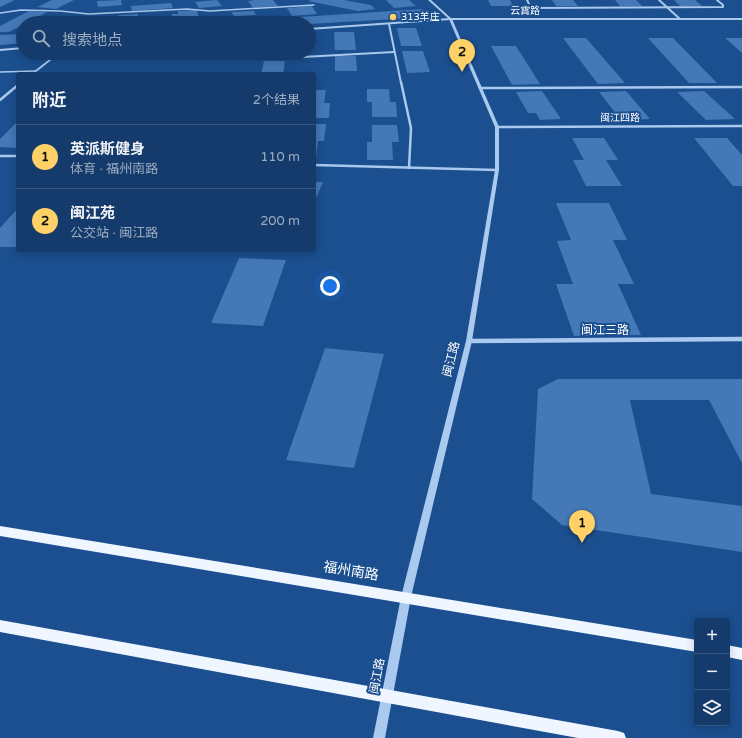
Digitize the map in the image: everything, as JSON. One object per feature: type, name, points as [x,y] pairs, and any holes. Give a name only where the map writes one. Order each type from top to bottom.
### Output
[{"type":"main road","name":"福州南路","points":[[0,531],[694,645]]},
{"type":"main road","points":[[0,626],[618,738]]},
{"type":"main road","points":[[730,652],[742,654]]},
{"type":"street","name":"闽江路","points":[[379,738],[406,597],[469,341],[497,170],[497,126],[450,19],[428,0]]},
{"type":"street","points":[[527,0],[531,8],[723,7],[723,5],[717,0]]},
{"type":"street","points":[[659,0],[680,19]]},
{"type":"street","name":"云霄路","points":[[316,29],[450,19],[742,19]]},
{"type":"street","points":[[389,24],[411,128],[409,168]]},
{"type":"street","points":[[0,50],[16,49]]},
{"type":"street","points":[[316,55],[394,52]]},
{"type":"street","points":[[35,71],[50,60]]},
{"type":"street","points":[[0,100],[16,87]]},
{"type":"street","points":[[480,88],[742,87]]},
{"type":"street","name":"闽江四路","points":[[497,126],[742,126]]},
{"type":"street","points":[[0,156],[16,156]]},
{"type":"street","points":[[316,165],[497,170]]},
{"type":"street","name":"闽江三路","points":[[469,341],[742,339]]},
{"type":"lane","points":[[0,13],[21,10],[60,11],[89,14],[186,9],[210,11],[314,5]]},
{"type":"lane","points":[[0,72],[35,71]]},
{"type":"building","points":[[0,0],[15,0],[0,7]]},
{"type":"building","points":[[52,0],[74,0],[56,9],[37,7]]},
{"type":"building","points":[[121,0],[122,5],[98,7],[97,1]]},
{"type":"building","points":[[217,0],[222,6],[199,8],[195,2]]},
{"type":"building","points":[[273,0],[278,6],[253,8],[248,1]]},
{"type":"building","points":[[344,0],[371,5],[375,9],[358,11],[308,1]]},
{"type":"building","points":[[386,0],[409,0],[416,6],[394,8]]},
{"type":"building","points":[[488,0],[510,0],[513,6],[491,6]]},
{"type":"building","points":[[552,0],[573,0],[578,6],[556,6]]},
{"type":"building","points":[[615,0],[636,0],[642,6],[620,6]]},
{"type":"building","points":[[674,0],[695,0],[702,6],[680,6]]},
{"type":"building","points":[[171,3],[173,8],[132,11],[131,6]]},
{"type":"building","points":[[312,6],[317,14],[292,16],[287,8]]},
{"type":"building","points":[[423,9],[430,17],[316,24],[316,16]]},
{"type":"building","points":[[197,10],[198,16],[172,16],[172,14],[178,14],[178,11]]},
{"type":"building","points":[[29,11],[47,12],[40,16],[19,16]]},
{"type":"building","points":[[254,11],[256,15],[234,16],[231,12]]},
{"type":"building","points":[[138,14],[138,16],[119,16]]},
{"type":"building","points":[[16,18],[16,28],[9,32],[0,32],[0,26]]},
{"type":"building","points":[[397,28],[416,28],[422,46],[401,46]]},
{"type":"building","points":[[334,32],[354,32],[356,50],[335,50]]},
{"type":"building","points":[[16,34],[16,44],[0,45],[0,35]]},
{"type":"building","points":[[563,38],[586,38],[625,83],[598,84]]},
{"type":"building","points":[[648,38],[673,38],[717,83],[689,83]]},
{"type":"building","points":[[725,38],[742,38],[742,53]]},
{"type":"building","points":[[491,46],[516,46],[540,84],[512,85]]},
{"type":"building","points":[[402,51],[423,51],[430,72],[407,73]]},
{"type":"building","points":[[335,56],[356,56],[357,71],[335,71]]},
{"type":"building","points":[[264,61],[285,61],[283,72],[261,72]]},
{"type":"building","points":[[367,89],[389,89],[390,102],[396,102],[397,117],[372,117],[372,102],[367,102]]},
{"type":"building","points":[[316,90],[326,90],[324,103],[330,103],[329,118],[316,118]]},
{"type":"building","points":[[542,91],[561,119],[540,120],[536,113],[528,113],[516,92]]},
{"type":"building","points":[[626,91],[650,119],[621,120],[599,92]]},
{"type":"building","points":[[704,91],[735,119],[706,120],[677,92]]},
{"type":"building","points":[[16,123],[16,148],[0,147],[0,139]]},
{"type":"building","points":[[316,124],[326,124],[324,141],[318,141],[316,158]]},
{"type":"building","points":[[372,125],[397,125],[399,142],[392,142],[393,160],[367,160],[367,142],[372,142]]},
{"type":"building","points":[[572,138],[604,138],[618,160],[606,160],[622,186],[586,186],[573,160],[584,160]]},
{"type":"building","points":[[694,138],[727,138],[742,155],[742,186],[733,186]]},
{"type":"building","points":[[316,182],[323,182],[316,198]]},
{"type":"building","points":[[556,203],[609,203],[627,240],[613,240],[634,284],[618,284],[641,335],[574,336],[556,284],[573,284],[557,241],[571,240]]},
{"type":"building","points":[[16,210],[16,247],[0,247],[0,228]]},
{"type":"building","points":[[239,258],[286,260],[263,326],[211,323]]},
{"type":"building","points":[[325,348],[384,354],[354,468],[286,460]]},
{"type":"building","points":[[558,379],[742,379],[742,463],[709,400],[630,400],[651,494],[742,506],[742,552],[562,525],[532,499],[538,389]]},
{"type":"place","name":"313羊庄","points":[[393,17]]},
{"type":"place","name":"闽江苑","points":[[462,72]]},
{"type":"place","name":"英派斯健身","points":[[582,543]]}]
